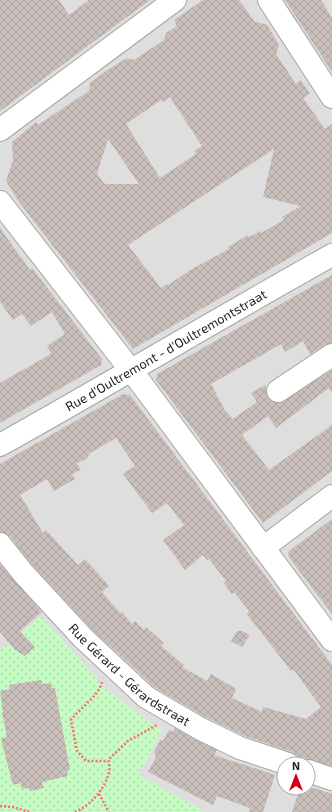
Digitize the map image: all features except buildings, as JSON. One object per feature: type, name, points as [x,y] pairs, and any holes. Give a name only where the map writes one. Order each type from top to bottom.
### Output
[{"type":"street","points":[[0,130],[175,0]]},
{"type":"street","points":[[269,0],[332,97]]},
{"type":"street","points":[[0,202],[131,370],[332,640]]},
{"type":"street","name":"Rue d'Oultremont - d'Oultremontstraat","points":[[0,444],[332,255]]},
{"type":"street","points":[[278,391],[332,355]]},
{"type":"street","points":[[263,548],[332,496]]},
{"type":"street","name":"Rue Gérard - Gérardstraat","points":[[0,544],[23,573],[82,638],[146,697],[200,728],[240,748],[276,760]]},
{"type":"street","points":[[316,774],[332,779]]},
{"type":"path","points":[[103,679],[100,691],[78,710],[71,720],[77,751],[86,761],[108,761],[128,741],[152,729],[160,720]]},
{"type":"path","points":[[75,812],[88,805],[99,794],[109,772],[108,761]]},
{"type":"path","points":[[99,794],[108,812]]},
{"type":"path","points":[[0,806],[12,806],[30,812]]},
{"type":"shaded area","points":[[0,0],[332,0],[332,812],[0,812]]},
{"type":"green space","points":[[41,616],[105,688],[162,731],[138,775],[206,812],[0,812],[0,650]]}]
